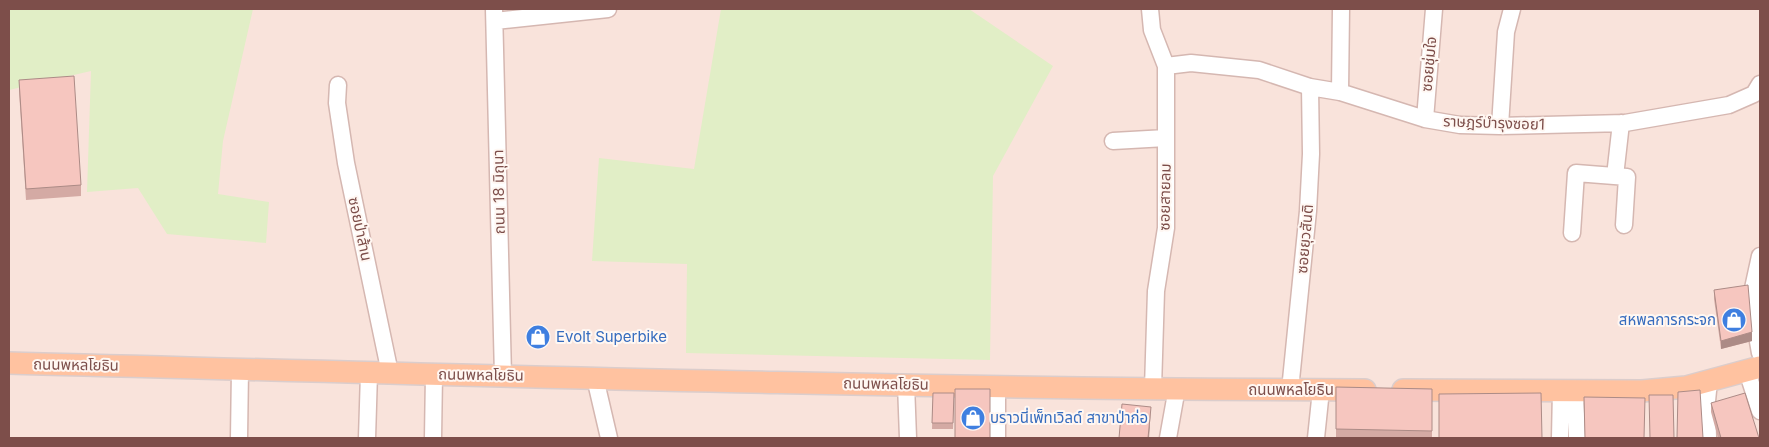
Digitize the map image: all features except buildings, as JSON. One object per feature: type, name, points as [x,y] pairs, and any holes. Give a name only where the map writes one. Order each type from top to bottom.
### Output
[{"type":"main road","name":"ถนนพหลโยธิน","points":[[9,363],[595,378],[1290,390],[1642,391],[1686,387],[1753,369]]},
{"type":"street","points":[[495,15],[608,9]]},
{"type":"street","name":"ซอยสายลม","points":[[1150,9],[1152,30],[1166,66],[1166,228],[1156,291],[1153,388]]},
{"type":"street","points":[[1340,92],[1341,9]]},
{"type":"street","name":"ซอยชุ่มใจ","points":[[1425,119],[1434,9]]},
{"type":"street","points":[[1500,126],[1506,32],[1512,9]]},
{"type":"street","name":"ถนน 18 มิถุนา","points":[[495,15],[503,376]]},
{"type":"street","name":"ราษฎร์บำรุงซอย1","points":[[1166,66],[1192,63],[1258,70],[1310,87],[1340,92],[1425,119],[1460,125],[1620,123],[1729,105],[1754,94],[1760,84]]},
{"type":"street","name":"ซอยป่าส้าน","points":[[338,84],[337,103],[380,373],[368,438]]},
{"type":"street","name":"ซอยยุวสันติ","points":[[1290,390],[1308,211],[1311,154],[1310,87]]},
{"type":"street","points":[[1615,176],[1620,123]]},
{"type":"street","points":[[1113,141],[1166,138]]},
{"type":"street","points":[[1572,233],[1576,172],[1627,177],[1624,225]]},
{"type":"street","points":[[1760,256],[1752,293],[1760,353]]},
{"type":"street","points":[[240,369],[240,438]]},
{"type":"street","points":[[1753,369],[1760,411]]},
{"type":"street","points":[[433,438],[434,374]]},
{"type":"street","points":[[595,378],[609,438]]},
{"type":"street","points":[[1708,438],[1707,400],[1709,381]]},
{"type":"street","points":[[906,384],[908,438]]},
{"type":"street","points":[[997,386],[997,438]]},
{"type":"street","points":[[1168,438],[1177,388]]},
{"type":"street","points":[[1316,438],[1321,390]]},
{"type":"street","points":[[1560,438],[1568,390]]},
{"type":"street","points":[[1568,390],[1577,438]]},
{"type":"shaded area","points":[[9,9],[1760,9],[1760,438],[9,438]]},
{"type":"green space","points":[[9,9],[253,9],[223,141],[218,194],[269,202],[266,243],[167,234],[138,188],[87,192],[91,71],[9,90]]},
{"type":"green space","points":[[721,9],[969,9],[1053,66],[993,176],[990,360],[686,353],[687,264],[592,261],[599,158],[694,169]]},
{"type":"place","name":"สหพลการกระจก","points":[[1734,320]]},
{"type":"place","name":"Evolt Superbike","points":[[538,337]]},
{"type":"place","name":"บราวนี่เพ็ทเวิลด์ สาขาป่าก่อ","points":[[973,418]]}]
